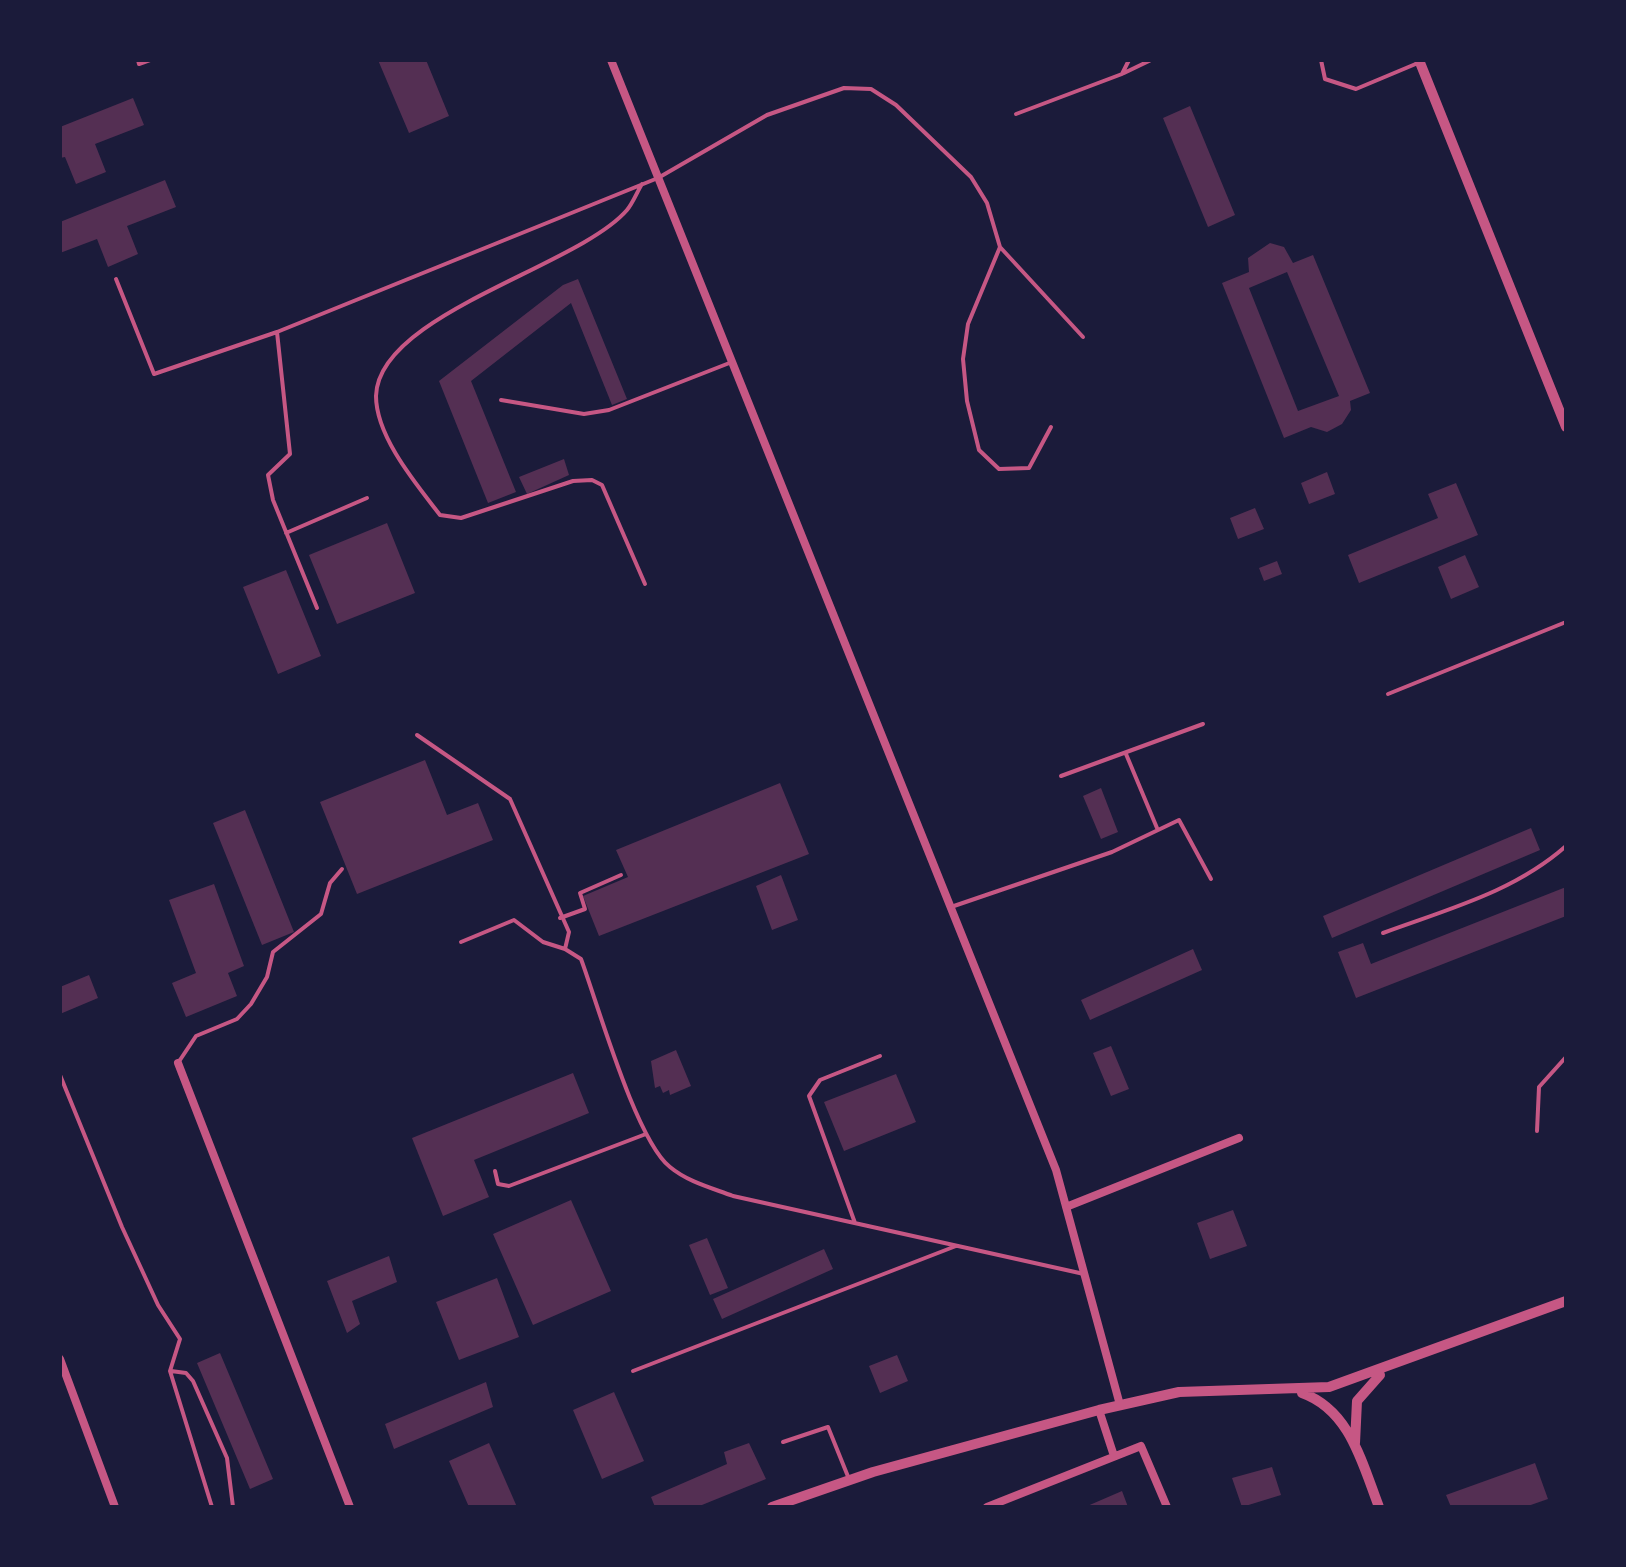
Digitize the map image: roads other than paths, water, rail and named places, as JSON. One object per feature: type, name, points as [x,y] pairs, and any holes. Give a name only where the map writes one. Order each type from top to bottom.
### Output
[{"type":"street","points":[[611,60],[1056,1170],[1120,1405]]},
{"type":"street","points":[[1420,61],[1566,426]]},
{"type":"street","points":[[178,1063],[350,1507]]},
{"type":"street","points":[[1066,1207],[1239,1138]]},
{"type":"street","points":[[772,1507],[850,1479],[1120,1405],[1180,1392],[1299,1391],[1388,1369],[1566,1301]]},
{"type":"street","points":[[60,1359],[115,1507]]},
{"type":"street","points":[[1356,1449],[1357,1401],[1366,1385],[1388,1369]]},
{"type":"street","points":[[1299,1391],[1332,1408],[1356,1449],[1380,1507]]},
{"type":"street","points":[[1099,1410],[1114,1456]]},
{"type":"street","points":[[987,1507],[1141,1446],[1167,1507]]},
{"type":"lane","points":[[138,60],[140,64],[150,60]]},
{"type":"lane","points":[[1122,74],[1128,60]]},
{"type":"lane","points":[[1016,114],[1151,60]]},
{"type":"lane","points":[[1320,60],[1325,79],[1356,89],[1420,61]]},
{"type":"lane","points":[[116,279],[154,374],[277,332],[658,178],[767,114],[844,88],[872,89],[896,105],[971,177],[987,203],[1000,247],[1082,337]]},
{"type":"lane","points":[[642,184],[626,211],[596,235],[444,315],[408,342],[388,363],[376,396],[388,436],[440,515],[461,518],[573,481],[592,480],[602,486],[645,584]]},
{"type":"lane","points":[[1000,247],[968,324],[964,360],[967,401],[980,450],[999,468],[1029,468],[1051,427]]},
{"type":"lane","points":[[277,332],[290,454],[268,475],[286,533],[317,608]]},
{"type":"lane","points":[[501,400],[584,414],[609,410],[732,362]]},
{"type":"lane","points":[[286,533],[366,498]]},
{"type":"lane","points":[[1388,694],[1566,622]]},
{"type":"lane","points":[[1061,776],[1203,724]]},
{"type":"lane","points":[[417,735],[510,799],[569,932],[565,949]]},
{"type":"lane","points":[[1125,752],[1157,828]]},
{"type":"lane","points":[[951,907],[1112,852],[1179,820],[1211,879]]},
{"type":"lane","points":[[1384,933],[1511,886],[1539,870],[1566,846]]},
{"type":"lane","points":[[178,1063],[196,1036],[237,1019],[252,1004],[267,977],[273,952],[321,914],[330,882],[342,869]]},
{"type":"lane","points":[[560,918],[586,909],[580,892],[621,875]]},
{"type":"lane","points":[[461,942],[514,920],[542,942],[565,949],[580,960],[646,1134],[666,1164],[687,1179],[734,1196],[1084,1274]]},
{"type":"lane","points":[[856,1223],[809,1096],[820,1080],[880,1056]]},
{"type":"lane","points":[[1537,1131],[1539,1086],[1566,1058]]},
{"type":"lane","points":[[60,1075],[122,1227],[158,1306],[180,1339],[170,1370],[212,1507]]},
{"type":"lane","points":[[495,1171],[498,1184],[509,1186],[646,1134]]},
{"type":"lane","points":[[634,1371],[956,1246]]},
{"type":"lane","points":[[170,1370],[186,1373],[193,1381],[227,1458],[233,1507]]},
{"type":"lane","points":[[783,1442],[828,1427],[850,1479]]}]
